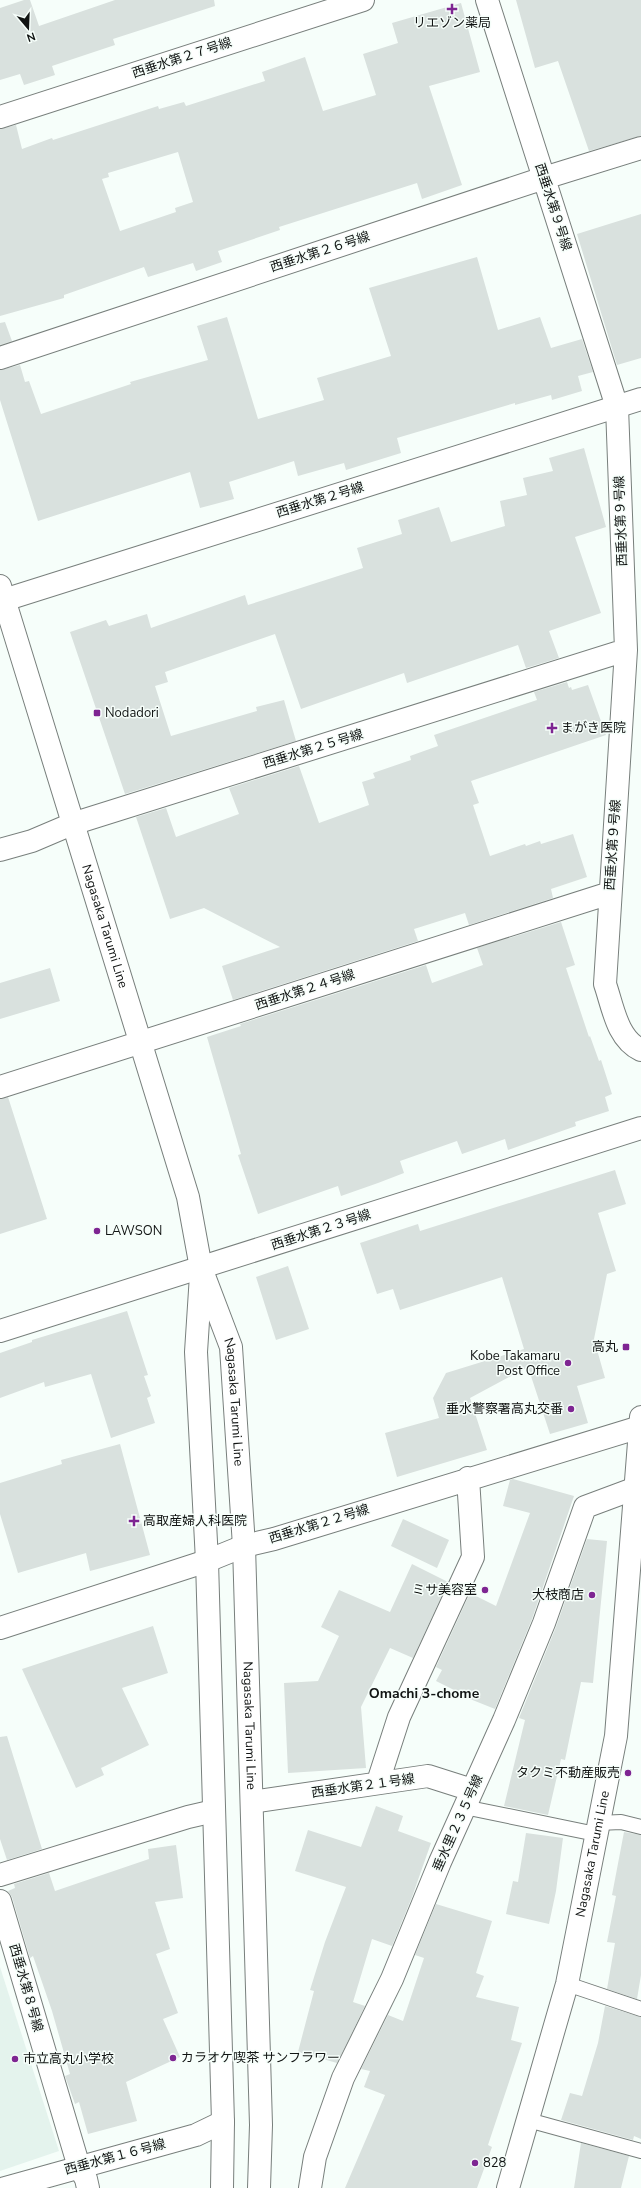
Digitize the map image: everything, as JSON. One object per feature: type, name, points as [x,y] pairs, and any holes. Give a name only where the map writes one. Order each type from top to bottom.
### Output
[{"type":"street","name":"西垂水第２７号線","points":[[0,117],[363,0]]},
{"type":"street","name":"西垂水第９号線","points":[[487,0],[616,407],[633,626],[626,650],[605,984],[619,1027],[631,1046],[641,1050]]},
{"type":"street","name":"西垂水第２６号線","points":[[0,358],[544,178],[641,148]]},
{"type":"street","name":"西垂水第２号線","points":[[1,596],[641,399]]},
{"type":"street","name":"Nagasaka Tarumi Line","points":[[1,596],[188,1197],[201,1268],[231,1347],[244,1546],[261,2125],[259,2188]]},
{"type":"street","name":"西垂水第２５号線","points":[[0,850],[32,841],[72,824],[626,650]]},
{"type":"street","name":"西垂水第２４号線","points":[[0,1087],[610,892]]},
{"type":"street","name":"西垂水第２３号線","points":[[0,1331],[641,1128]]},
{"type":"street","name":"Nagasaka Tarumi Line","points":[[201,1268],[196,1352],[207,1561],[223,2122],[222,2188]]},
{"type":"street","name":"Nagasaka Tarumi Line","points":[[508,2188],[567,1984],[616,1736],[641,1422]]},
{"type":"street","name":"西垂水第２２号線","points":[[0,1628],[207,1561],[244,1546],[274,1539],[641,1422]]},
{"type":"street","points":[[378,1782],[399,1717],[473,1557],[468,1478]]},
{"type":"street","name":"垂水里２３５号線","points":[[310,2188],[315,2157],[343,2078],[392,1979],[544,1623],[585,1508],[636,1488]]},
{"type":"street","name":"西垂水第２１号線","points":[[252,1802],[378,1782],[428,1776],[468,1798]]},
{"type":"street","points":[[0,1875],[188,1817],[214,1811]]},
{"type":"street","name":"西垂水第８号線","points":[[0,1900],[78,2167],[86,2179],[88,2188]]},
{"type":"street","name":"西垂水第１６号線","points":[[5,2188],[196,2135],[223,2122]]},
{"type":"lane","points":[[468,1798],[597,1828],[621,1822],[641,1827]]},
{"type":"lane","points":[[567,1984],[641,2009]]},
{"type":"lane","points":[[528,2120],[641,2151]]},
{"type":"shaded area","name":"市立高丸小学校","points":[[0,1967],[59,2151],[0,2171]]},
{"type":"building","points":[[24,0],[30,0],[39,26],[115,0],[214,0],[215,6],[113,39],[115,45],[52,66],[55,75],[24,85],[20,74],[0,80],[0,8]]},
{"type":"building","points":[[516,0],[641,0],[641,136],[589,151],[558,61],[535,68]]},
{"type":"building","points":[[461,3],[480,72],[429,86],[462,185],[422,199],[417,183],[279,227],[280,230],[218,251],[222,262],[196,271],[193,263],[148,277],[144,267],[64,295],[64,298],[0,316],[0,129],[16,125],[22,149],[52,138],[53,140],[158,106],[159,109],[184,102],[186,106],[265,81],[262,72],[305,57],[323,111],[376,95],[363,54],[398,43],[392,23]],"holes":[[[178,152],[193,202],[175,208],[176,212],[120,231],[102,179],[109,177],[108,173]]]},
{"type":"building","points":[[641,214],[641,358],[617,365],[577,234]]},
{"type":"building","points":[[477,257],[498,330],[540,317],[551,348],[582,339],[593,372],[578,376],[582,391],[552,400],[551,395],[515,405],[515,403],[397,438],[401,453],[346,470],[344,463],[298,476],[294,461],[229,482],[234,499],[200,508],[190,472],[38,521],[0,400],[0,370],[20,365],[25,382],[29,381],[41,414],[131,384],[130,382],[208,360],[197,326],[227,317],[258,419],[324,400],[317,378],[391,356],[369,288]]},
{"type":"building","points":[[5,322],[12,341],[0,345],[0,323]]},
{"type":"building","points":[[584,448],[606,527],[575,537],[601,613],[549,631],[559,658],[526,668],[518,645],[407,683],[404,673],[301,709],[275,634],[165,672],[168,682],[155,686],[171,736],[257,711],[256,707],[284,700],[296,741],[125,794],[70,632],[106,620],[109,626],[147,614],[151,628],[245,595],[248,605],[363,568],[357,548],[402,534],[398,520],[439,507],[451,542],[505,526],[500,501],[527,495],[523,478],[553,471],[549,458]]},
{"type":"building","points":[[567,682],[569,688],[571,687],[572,690],[588,685],[606,735],[471,781],[479,803],[473,805],[490,856],[525,844],[526,846],[540,841],[541,844],[573,834],[587,877],[551,889],[553,898],[469,925],[465,913],[414,929],[418,941],[233,1000],[222,966],[280,947],[204,908],[170,919],[136,817],[166,808],[176,837],[239,814],[229,788],[299,766],[319,823],[369,805],[362,782],[375,778],[373,773],[411,760],[410,756],[438,746],[434,735],[537,700],[534,692]]},
{"type":"building","points":[[561,922],[575,965],[566,968],[589,1037],[590,1036],[599,1061],[601,1060],[612,1094],[605,1097],[609,1111],[575,1122],[576,1126],[508,1150],[505,1139],[462,1154],[457,1141],[400,1161],[404,1173],[378,1183],[341,1196],[338,1186],[258,1214],[238,1155],[241,1154],[207,1037],[241,1026],[240,1024],[426,965],[432,983],[483,965],[477,948]]},
{"type":"building","points":[[50,968],[60,1001],[0,1019],[0,983]]},
{"type":"building","points":[[8,1097],[47,1219],[0,1234],[0,1099]]},
{"type":"building","points":[[615,1170],[626,1204],[598,1213],[616,1271],[607,1274],[594,1339],[605,1378],[577,1386],[588,1423],[550,1434],[528,1367],[470,1398],[487,1450],[397,1477],[385,1433],[439,1418],[433,1398],[446,1373],[524,1349],[502,1277],[400,1310],[393,1289],[377,1294],[360,1243],[418,1224],[420,1231]]},
{"type":"building","points":[[288,1266],[309,1329],[276,1340],[256,1277]]},
{"type":"building","points":[[127,1311],[148,1375],[144,1376],[151,1396],[147,1398],[155,1423],[111,1438],[91,1374],[45,1387],[44,1382],[0,1398],[0,1353],[32,1342],[32,1340]]},
{"type":"building","points":[[120,1444],[150,1555],[90,1571],[86,1553],[18,1573],[0,1514],[0,1483],[62,1464],[61,1460]]},
{"type":"building","points":[[513,1479],[574,1496],[532,1619],[495,1709],[470,1699],[436,1681],[442,1670],[436,1667],[470,1593],[496,1606],[530,1513],[503,1506],[510,1480]]},
{"type":"building","points":[[403,1519],[449,1540],[437,1568],[391,1546]]},
{"type":"building","points":[[587,1539],[607,1541],[593,1683],[581,1682],[565,1760],[561,1759],[548,1815],[504,1806],[525,1720],[519,1718],[556,1627]]},
{"type":"building","points":[[412,1564],[448,1582],[413,1658],[390,1648],[361,1707],[366,1768],[288,1773],[284,1683],[318,1681],[339,1636],[321,1627],[339,1590],[390,1612]]},
{"type":"building","points":[[153,1626],[168,1673],[122,1688],[149,1745],[101,1768],[104,1775],[76,1788],[22,1669]]},
{"type":"building","points":[[7,1736],[42,1849],[7,1860],[0,1839],[0,1737]]},
{"type":"building","points":[[376,1806],[403,1816],[398,1831],[431,1843],[412,1897],[392,1946],[372,1939],[353,2002],[365,2006],[337,2063],[298,2052],[314,1991],[310,1990],[325,1942],[346,1887],[295,1871],[308,1830],[361,1847]]},
{"type":"building","points":[[624,1832],[641,1835],[641,1975],[637,1999],[607,1989],[615,1943],[607,1942],[616,1896],[612,1895]]},
{"type":"building","points":[[526,1833],[563,1838],[556,1891],[549,1924],[506,1914],[513,1881],[518,1882]]},
{"type":"building","points":[[176,1845],[183,1898],[155,1902],[170,1949],[156,1954],[178,2013],[163,2019],[180,2057],[126,2082],[137,2121],[88,2134],[79,2102],[75,2104],[65,2076],[70,2074],[52,2011],[33,1956],[30,1958],[12,1897],[8,1891],[15,1888],[14,1884],[49,1873],[55,1891],[149,1859],[148,1849]]},
{"type":"building","points":[[436,1904],[492,1921],[476,1973],[484,1976],[476,1997],[519,2007],[511,2040],[522,2043],[488,2145],[492,2147],[477,2188],[345,2188],[385,2095],[364,2087],[370,2071],[361,2069],[388,2015],[403,2021],[424,1958],[415,1955]]},
{"type":"building","points":[[605,2006],[641,2017],[641,2139],[634,2136],[633,2140],[561,2120],[570,2093],[582,2096],[598,2043]]},
{"type":"building","points":[[581,2143],[629,2156],[621,2188],[574,2188]]},
{"type":"place","name":"リエゾン薬局","points":[[452,9]]},
{"type":"place","name":"Nodadori","points":[[97,713]]},
{"type":"place","name":"まがき医院","points":[[552,728]]},
{"type":"place","name":"LAWSON","points":[[97,1231]]},
{"type":"place","name":"高丸","points":[[626,1347]]},
{"type":"place","name":"Kobe Takamaru Post Office","points":[[568,1363]]},
{"type":"place","name":"垂水警察署高丸交番","points":[[571,1409]]},
{"type":"place","name":"高取産婦人科医院","points":[[134,1521]]},
{"type":"place","name":"ミサ美容室","points":[[485,1590]]},
{"type":"place","name":"大枝商店","points":[[592,1595]]},
{"type":"place","name":"タクミ不動産販売","points":[[628,1773]]},
{"type":"place","name":"カラオケ喫茶 サンフラワー","points":[[173,2058]]},
{"type":"place","name":"市立高丸小学校","points":[[15,2059]]},
{"type":"place","name":"828","points":[[475,2163]]},
{"type":"district","name":"Omachi 3-chome","points":[[424,1693]]}]
